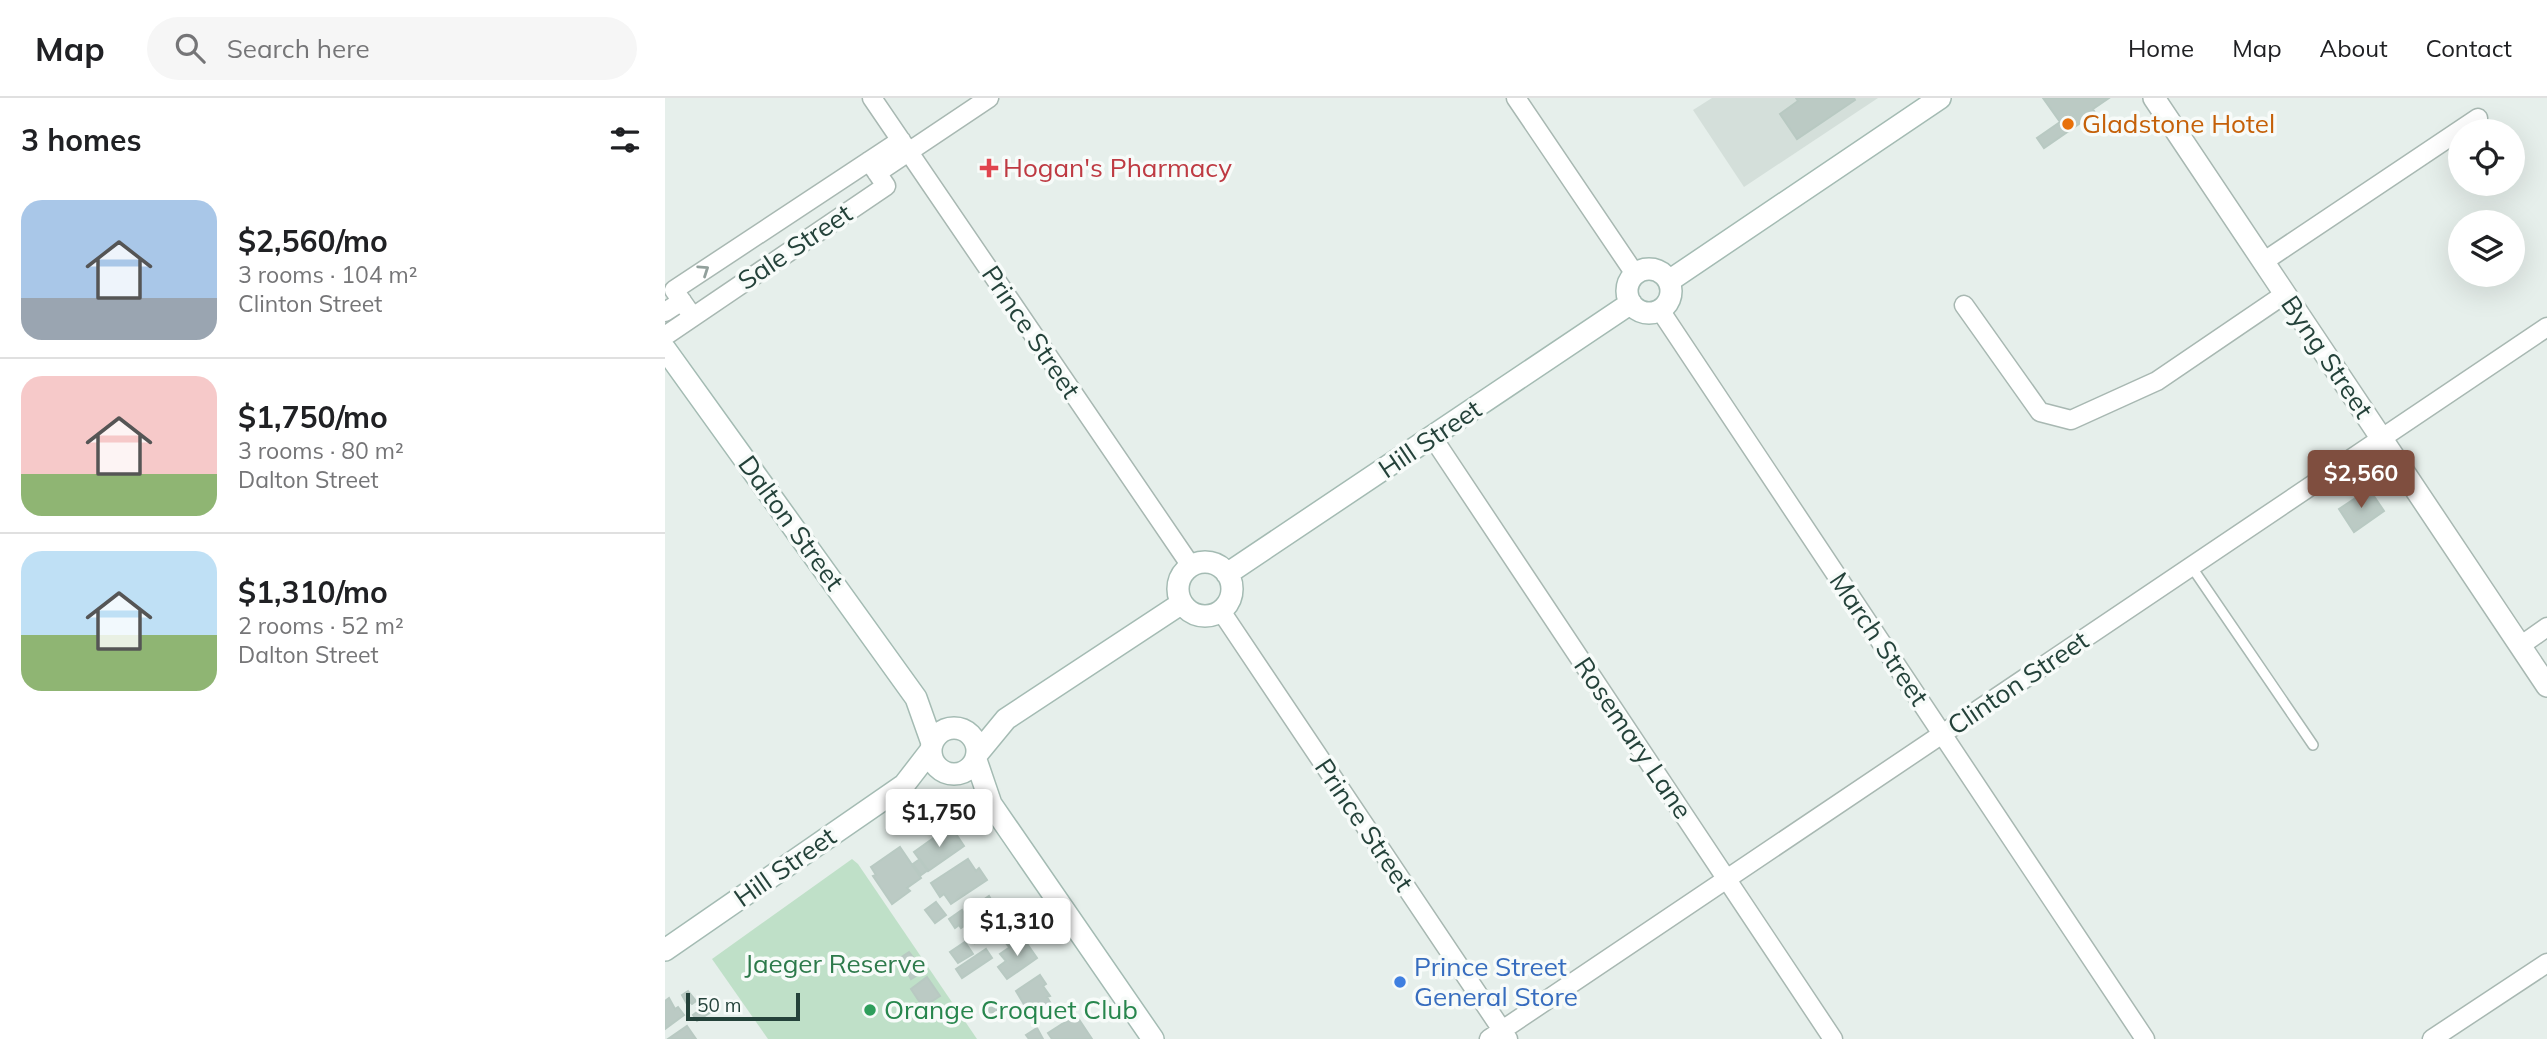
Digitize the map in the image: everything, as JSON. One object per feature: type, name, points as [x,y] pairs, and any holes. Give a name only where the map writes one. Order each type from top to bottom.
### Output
[{"type":"main road","points":[[1669,281],[1940,98]]},
{"type":"main road","name":"Byng Street","points":[[2154,98],[2547,686]]},
{"type":"main road","points":[[1650,269],[1664,275],[1669,281],[1670,297],[1660,310],[1645,312],[1631,303],[1628,288],[1635,274],[1650,269]]},
{"type":"main road","name":"Hill Street","points":[[1227,574],[1631,303]]},
{"type":"main road","name":"Dalton Street","points":[[665,349],[916,698],[931,747]]},
{"type":"main road","points":[[1210,563],[1227,574],[1231,594],[1221,611],[1211,616],[1199,616],[1189,611],[1182,603],[1178,583],[1183,573],[1191,566],[1210,563]]},
{"type":"main road","points":[[950,774],[968,770],[1006,719],[1182,603]]},
{"type":"main road","name":"Dalton Street","points":[[916,698],[960,729]]},
{"type":"main road","points":[[991,804],[935,764],[931,747],[941,732],[1006,719]]},
{"type":"main road","points":[[960,729],[975,740],[991,804],[1153,1039]]},
{"type":"main road","name":"Hill Street","points":[[665,950],[904,785],[931,747]]},
{"type":"main road","name":"Hill Street","points":[[904,785],[950,774]]},
{"type":"street","name":"Prince Street","points":[[872,98],[1191,566]]},
{"type":"street","name":"Sale Street","points":[[682,301],[674,290],[905,146],[989,98]]},
{"type":"street","points":[[1516,98],[1635,274]]},
{"type":"street","points":[[2263,261],[2478,118]]},
{"type":"street","name":"Sale Street","points":[[665,336],[885,186],[873,167]]},
{"type":"street","points":[[1963,305],[2040,412],[2071,420],[2157,382],[2285,294]]},
{"type":"street","points":[[665,312],[682,301],[693,317]]},
{"type":"street","name":"March Street","points":[[1660,310],[2145,1039]]},
{"type":"street","name":"Clinton Street","points":[[1500,1036],[1726,879],[2547,327]]},
{"type":"street","name":"Rosemary Lane","points":[[1433,438],[1833,1039]]},
{"type":"street","name":"Prince Street","points":[[1221,611],[1500,1036]]},
{"type":"street","points":[[2520,646],[2547,627]]},
{"type":"street","points":[[2433,1039],[2547,962]]},
{"type":"lane","points":[[2191,566],[2313,745]]},
{"type":"shaded area","points":[[1712,98],[1878,98],[1744,187],[1693,110]]},
{"type":"green space","name":"Jaeger Reserve","points":[[852,859],[977,1039],[768,1039],[712,959]]},
{"type":"building","points":[[1796,98],[1855,100],[1797,139],[1780,114],[1798,101]]},
{"type":"building","name":"Gladstone Hotel","points":[[2043,98],[2109,98],[2093,109],[2095,113],[2044,148],[2037,138],[2060,122]]},
{"type":"building","points":[[2366,491],[2371,492],[2384,511],[2354,532],[2339,509]]},
{"type":"building","points":[[930,815],[939,825],[933,829],[925,819]]},
{"type":"building","points":[[941,823],[945,829],[935,837],[931,831]]},
{"type":"building","points":[[946,829],[950,834],[954,831],[964,846],[928,871],[914,852]]},
{"type":"building","points":[[900,847],[921,878],[907,888],[910,891],[892,904],[873,876],[876,875],[871,867]]},
{"type":"building","points":[[920,859],[928,870],[921,875],[913,864]]},
{"type":"building","points":[[968,859],[976,871],[979,868],[987,880],[951,904],[944,894],[940,897],[931,883]]},
{"type":"building","points":[[989,896],[1005,923],[975,943],[964,926],[955,928],[949,919],[962,910],[964,913]]},
{"type":"building","points":[[936,902],[946,915],[935,923],[925,910]]},
{"type":"building","points":[[1012,931],[1019,941],[1009,947],[1002,938]]},
{"type":"building","points":[[1023,938],[1037,958],[1007,979],[998,967],[1006,961],[1000,954]]},
{"type":"building","points":[[965,942],[973,954],[958,963],[950,952]]},
{"type":"building","points":[[986,949],[992,958],[962,978],[956,969]]},
{"type":"building","points":[[909,952],[924,971],[911,979],[900,958]]},
{"type":"building","points":[[1040,975],[1046,984],[1043,986],[1050,996],[1047,997],[1051,1004],[1037,1013],[1030,1002],[1025,1006],[1016,991]]},
{"type":"building","points":[[927,977],[940,996],[923,1007],[911,989]]},
{"type":"building","points":[[688,991],[696,1001],[692,1004],[687,1004],[682,995]]},
{"type":"building","points":[[669,998],[675,1009],[678,1007],[684,1015],[665,1029],[665,1001]]},
{"type":"building","points":[[995,1000],[1000,1008],[986,1017],[981,1009]]},
{"type":"building","points":[[706,1005],[711,1012],[697,1021],[693,1015]]},
{"type":"building","points":[[1076,1015],[1092,1039],[1052,1039],[1048,1033]]},
{"type":"building","points":[[687,1026],[696,1039],[668,1039]]},
{"type":"building","points":[[1037,1028],[1043,1039],[1029,1039],[1026,1035]]},
{"type":"place","name":"Gladstone Hotel","points":[[2068,124]]},
{"type":"place","name":"Hogan's Pharmacy","points":[[989,168]]},
{"type":"place","name":"Prince Street General Store","points":[[1400,982]]},
{"type":"place","name":"Orange Croquet Club","points":[[870,1010]]}]
